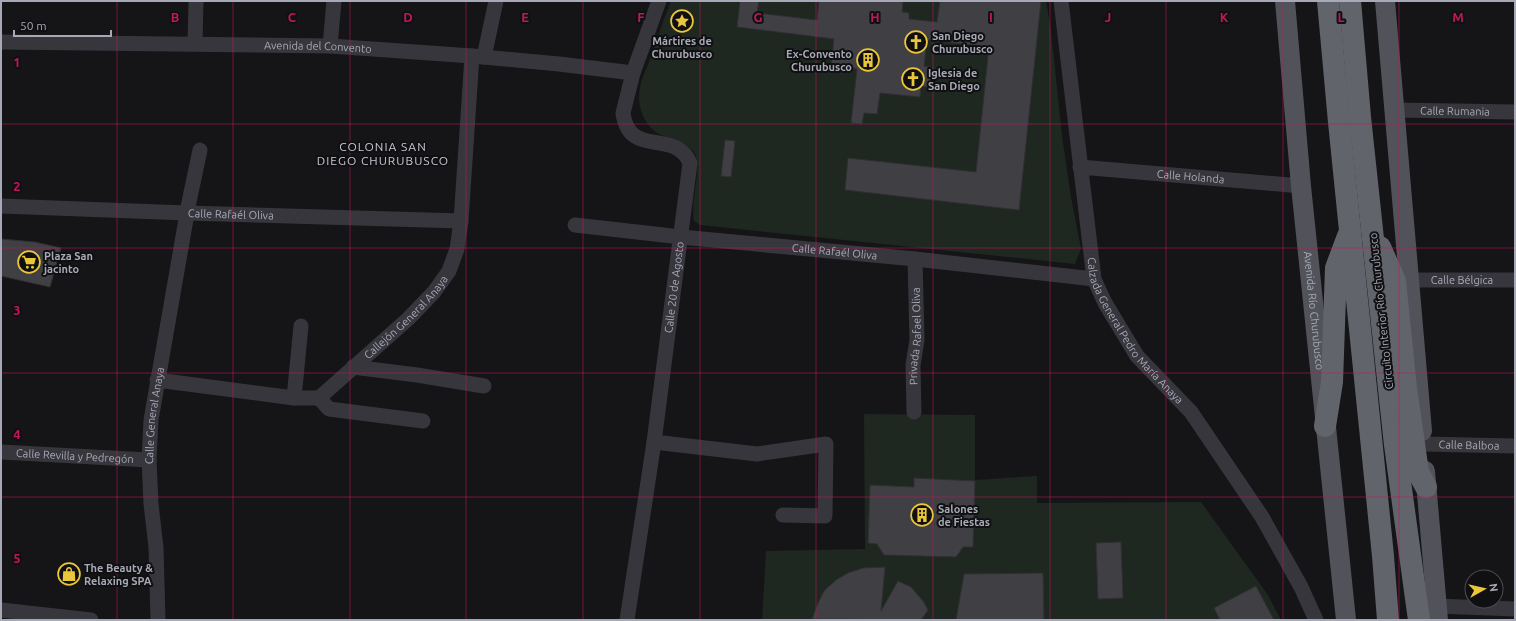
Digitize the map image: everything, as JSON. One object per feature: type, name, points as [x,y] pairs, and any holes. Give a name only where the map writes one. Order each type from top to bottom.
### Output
[{"type":"highway","name":"Circuito Interior Río Churubusco","points":[[1328,1],[1350,231],[1384,556],[1388,620]]},
{"type":"highway","name":"Circuito Interior Río Churubusco","points":[[1350,1],[1372,230],[1395,445],[1419,620]]},
{"type":"highway","points":[[1372,230],[1395,281],[1406,388],[1418,472],[1426,487]]},
{"type":"highway","points":[[1325,426],[1332,382],[1336,268],[1350,231]]},
{"type":"main road","name":"Avenida Río Churubusco","points":[[1284,1],[1325,426],[1346,620]]},
{"type":"main road","points":[[1385,1],[1437,613]]},
{"type":"street","points":[[195,44],[196,1]]},
{"type":"street","points":[[330,46],[334,1]]},
{"type":"street","name":"Callejón General Anaya","points":[[319,398],[408,319],[434,292],[449,271],[457,249],[461,221],[478,56],[496,1]]},
{"type":"street","name":"Calle 20 de Agosto","points":[[627,620],[654,442],[690,163],[684,152],[676,147],[634,136],[628,131],[625,125],[623,113],[633,73],[659,1]]},
{"type":"street","name":"Calzada General Pedro María Anaya","points":[[1061,1],[1094,280],[1104,303],[1137,356],[1191,412],[1262,517],[1301,587],[1316,620]]},
{"type":"street","name":"Avenida del Convento","points":[[1,42],[330,46],[478,56],[633,73]]},
{"type":"street","name":"Calle Rumania","points":[[1394,110],[1515,112]]},
{"type":"street","name":"Calle General Anaya","points":[[158,620],[156,548],[151,504],[149,460],[151,420],[187,213],[200,150]]},
{"type":"street","name":"Calle Holanda","points":[[1080,167],[1301,186]]},
{"type":"street","name":"Calle Rafaél Oliva","points":[[1,206],[461,221]]},
{"type":"street","name":"Calle Rafaél Oliva","points":[[575,225],[681,237],[915,259],[1094,280]]},
{"type":"street","name":"Privada Rafael Oliva","points":[[914,412],[913,365],[917,340],[915,259]]},
{"type":"street","name":"Calle Bélgica","points":[[1409,280],[1515,280]]},
{"type":"street","points":[[294,398],[301,326]]},
{"type":"street","points":[[354,368],[417,375],[484,386]]},
{"type":"street","points":[[157,380],[294,398],[319,398],[329,409],[423,421]]},
{"type":"street","points":[[654,442],[757,454],[826,444],[825,516],[783,515]]},
{"type":"street","name":"Calle Balboa","points":[[1423,444],[1515,446]]},
{"type":"street","name":"Calle Revilla y Pedregón","points":[[1,452],[149,460]]},
{"type":"street","points":[[1437,613],[1515,608]]},
{"type":"street","points":[[1,610],[91,620]]},
{"type":"shaded area","points":[[671,1],[1046,1],[1051,31],[1062,136],[1071,197],[1081,249],[1075,264],[700,225],[694,221],[693,213],[697,171],[696,156],[691,149],[677,141],[657,133],[651,128],[643,116],[639,102],[641,81]]},
{"type":"shaded area","points":[[864,414],[975,415],[975,480],[1037,476],[1037,503],[1201,502],[1268,595],[1281,620],[762,620],[766,551],[865,549]]},
{"type":"building","points":[[740,1],[759,1],[757,13],[817,20],[819,1],[894,1],[903,2],[902,12],[909,13],[909,19],[937,22],[940,1],[1041,1],[1019,210],[845,190],[848,158],[976,172],[989,47],[927,40],[924,66],[934,68],[932,88],[921,86],[920,97],[880,93],[877,114],[864,113],[862,124],[851,123],[857,69],[831,66],[834,39],[737,27]]},
{"type":"building","points":[[725,140],[735,141],[731,177],[721,176]]},
{"type":"building","name":"Plaza San jacinto","points":[[1,239],[35,242],[61,248],[50,287],[1,276]]},
{"type":"building","name":"Salones de Fiestas","points":[[914,478],[975,481],[973,547],[963,547],[956,557],[884,555],[877,544],[868,543],[870,485],[914,487]]},
{"type":"building","points":[[1121,542],[1123,598],[1098,599],[1096,543]]},
{"type":"building","points":[[885,567],[881,611],[898,581],[911,587],[923,601],[928,610],[921,620],[812,619],[824,591],[836,580],[848,573],[863,568]]},
{"type":"building","points":[[1043,573],[1044,620],[956,620],[964,574]]},
{"type":"building","points":[[1256,586],[1274,620],[1220,620],[1214,608]]},
{"type":"place","name":"Mártires de Churubusco","points":[[682,21]]},
{"type":"place","name":"San Diego Churubusco","points":[[916,42]]},
{"type":"place","name":"Ex-Convento Churubusco","points":[[868,60]]},
{"type":"place","name":"Iglesia de San Diego","points":[[913,79]]},
{"type":"place","name":"Plaza San jacinto","points":[[29,262]]},
{"type":"place","name":"Salones de Fiestas","points":[[922,515]]},
{"type":"place","name":"The Beauty & Relaxing SPA","points":[[69,574]]},
{"type":"district","name":"COLONIA SAN DIEGO CHURUBUSCO","points":[[383,153]]}]
